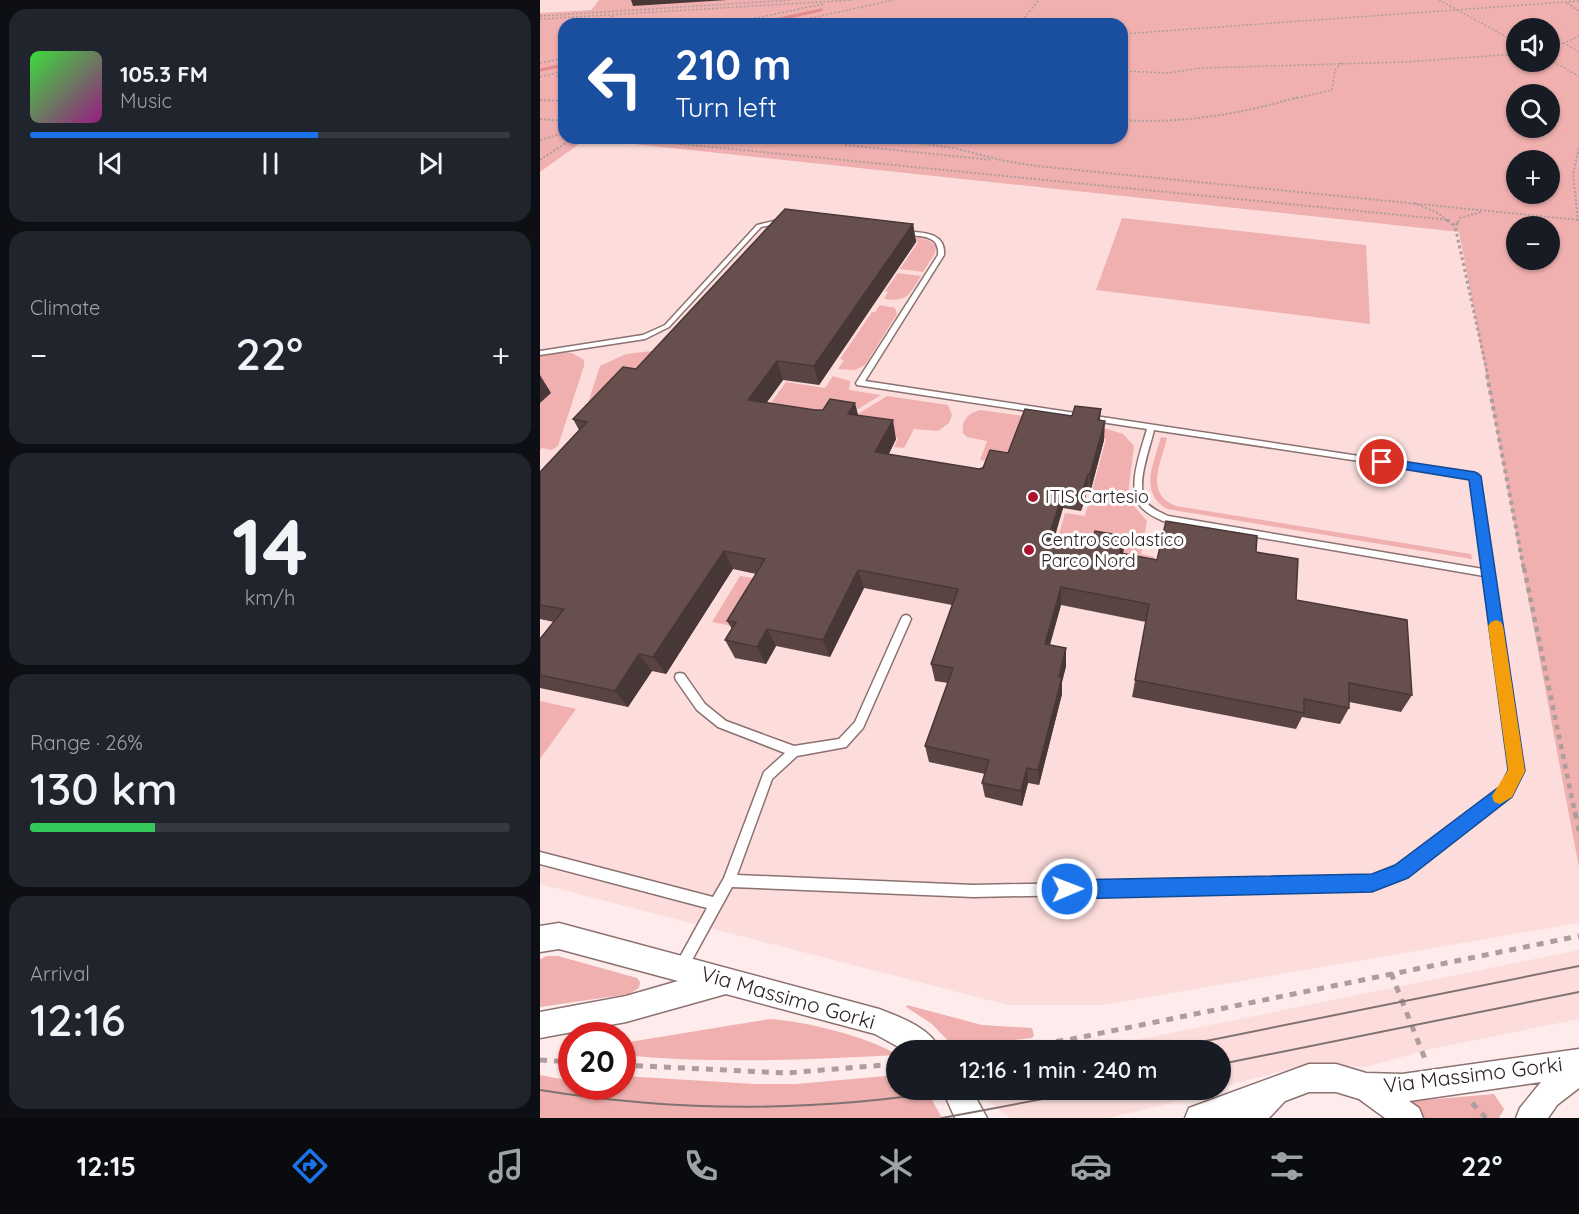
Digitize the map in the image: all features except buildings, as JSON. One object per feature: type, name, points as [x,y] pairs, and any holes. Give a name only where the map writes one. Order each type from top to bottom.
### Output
[{"type":"street","name":"Via Massimo Gorki","points":[[540,939],[559,936],[727,980],[879,1022],[913,1040]]},
{"type":"street","points":[[540,1025],[626,1008],[727,980]]},
{"type":"street","name":"Via Massimo Gorki","points":[[1366,1087],[1402,1088],[1579,1063]]},
{"type":"street","name":"Via Massimo Gorki","points":[[1530,1118],[1547,1095],[1579,1071]]},
{"type":"street","points":[[1199,1118],[1309,1078],[1336,1078],[1366,1087],[1409,1118]]},
{"type":"street","points":[[1250,1118],[1275,1091]]},
{"type":"street","points":[[961,1100],[968,1114],[973,1118]]},
{"type":"lane","points":[[540,353],[645,337],[667,326],[759,226],[796,221]]},
{"type":"lane","points":[[729,881],[973,891],[1372,883],[1401,871],[1506,792],[1516,771],[1475,476],[860,383],[944,247],[941,241],[933,237],[898,233]]},
{"type":"lane","points":[[1151,428],[1138,486],[1141,500],[1152,512],[1166,519],[1488,573]]},
{"type":"lane","points":[[680,677],[701,707],[722,724],[794,751],[842,744],[859,725],[906,619]]},
{"type":"lane","points":[[680,968],[729,881],[768,776],[794,751]]},
{"type":"lane","points":[[540,858],[716,904]]},
{"type":"path","points":[[540,17],[792,0]]},
{"type":"path","points":[[756,18],[842,0]]},
{"type":"path","points":[[540,17],[606,15],[695,6],[853,0]]},
{"type":"path","points":[[811,18],[894,0]]},
{"type":"path","points":[[1024,18],[1039,0]]},
{"type":"path","points":[[1439,0],[1506,36]]},
{"type":"path","points":[[1128,34],[1579,1]]},
{"type":"path","points":[[1565,2],[1579,11]]},
{"type":"path","points":[[606,15],[616,18]]},
{"type":"path","points":[[1560,43],[1579,36]]},
{"type":"path","points":[[1564,43],[1579,52]]},
{"type":"path","points":[[1128,71],[1169,73],[1201,68],[1342,62],[1405,62],[1506,55]]},
{"type":"path","points":[[540,63],[558,59]]},
{"type":"path","points":[[1128,120],[1172,121],[1210,117],[1292,101],[1310,94],[1329,91],[1332,90],[1335,70],[1342,62]]},
{"type":"path","points":[[1560,65],[1579,75]]},
{"type":"path","points":[[540,77],[558,74]]},
{"type":"path","points":[[540,100],[558,101]]},
{"type":"path","points":[[540,119],[558,120]]},
{"type":"path","points":[[540,140],[558,135]]},
{"type":"path","points":[[540,160],[564,144]]},
{"type":"path","points":[[681,144],[1450,220]]},
{"type":"path","points":[[847,144],[1578,221],[1573,183],[1574,164],[1579,148]]},
{"type":"path","points":[[925,144],[954,148],[1005,161]]},
{"type":"path","points":[[1410,202],[1450,220],[1455,226],[1478,324],[1514,520],[1579,831]]},
{"type":"path","points":[[1455,226],[1456,221],[1468,214],[1488,211]]},
{"type":"path","points":[[1066,1040],[1579,936]]},
{"type":"path","points":[[1391,973],[1425,1060],[1435,1059]]},
{"type":"path","points":[[540,1060],[558,1061]]},
{"type":"path","points":[[636,1066],[786,1073],[886,1065]]},
{"type":"path","points":[[1474,1107],[1486,1118]]},
{"type":"shaded area","points":[[540,0],[599,0],[591,10],[540,13]]},
{"type":"shaded area","points":[[599,0],[1579,0],[1579,868],[1459,232],[633,144],[1128,144],[1128,18],[558,18],[558,144],[579,144],[540,172],[540,13],[591,10]]},
{"type":"shaded area","name":"Centro scolastico Parco Nord","points":[[575,144],[629,144],[1459,232],[1579,868],[1579,923],[1102,1005],[1008,1005],[540,884],[540,168]]},
{"type":"shaded area","points":[[1122,218],[1366,245],[1370,324],[1096,290]]},
{"type":"shaded area","points":[[914,237],[928,240],[936,246],[935,253],[923,272],[900,269],[918,242],[912,241]]},
{"type":"shaded area","points":[[898,273],[921,276],[907,296],[892,300],[884,299],[888,292],[885,291]]},
{"type":"shaded area","points":[[880,305],[895,308],[897,314],[865,365],[855,370],[838,369],[844,360],[840,359],[872,312],[875,312]]},
{"type":"shaded area","points":[[652,351],[670,352],[578,434],[600,366],[626,354]]},
{"type":"shaded area","points":[[561,352],[572,353],[584,360],[584,366],[558,446],[552,450],[542,448],[540,450],[540,356]]},
{"type":"shaded area","points":[[833,376],[850,381],[849,390],[881,395],[843,418],[761,417],[786,382],[825,388]]},
{"type":"shaded area","points":[[887,396],[948,405],[952,415],[949,423],[938,431],[914,429],[904,448],[894,447],[898,438],[856,431],[850,419]]},
{"type":"shaded area","points":[[980,410],[1073,423],[1008,470],[998,463],[980,460],[987,441],[967,437],[963,433],[966,418]]},
{"type":"shaded area","points":[[1104,428],[1123,434],[1134,446],[1128,494],[1134,506],[1147,521],[1141,554],[1155,557],[1152,574],[1053,555],[1065,513],[1085,516],[1106,439],[1101,438]]},
{"type":"shaded area","points":[[1161,437],[1167,438],[1157,477],[1158,486],[1160,494],[1166,501],[1176,506],[1471,554],[1472,559],[1167,509],[1158,502],[1153,494],[1150,476]]},
{"type":"shaded area","points":[[740,576],[771,581],[743,628],[712,622]]},
{"type":"shaded area","points":[[540,701],[576,709],[540,759]]},
{"type":"shaded area","points":[[1579,950],[1579,1019],[1430,1049],[1365,1067],[1305,1065],[1231,1084],[1231,1040],[1136,1040]]},
{"type":"shaded area","points":[[547,956],[558,956],[637,978],[640,982],[639,988],[629,994],[540,1007],[540,959]]},
{"type":"shaded area","points":[[907,1005],[982,1025],[1032,1028],[1034,1036],[1014,1040],[947,1040],[932,1024],[906,1007]]},
{"type":"shaded area","points":[[770,1019],[800,1023],[854,1036],[886,1049],[886,1056],[794,1060],[691,1060],[636,1056],[636,1041]]},
{"type":"shaded area","points":[[540,1075],[558,1078],[558,1100],[636,1100],[636,1077],[755,1084],[796,1084],[886,1076],[886,1100],[932,1100],[942,1118],[540,1118]]},
{"type":"shaded area","points":[[1494,1094],[1504,1109],[1499,1118],[1418,1118],[1410,1109],[1414,1101]]},
{"type":"shaded area","points":[[987,1100],[1179,1100],[1108,1118],[1010,1118]]},
{"type":"waterway","points":[[784,18],[821,10]]},
{"type":"waterway","points":[[540,70],[558,66]]},
{"type":"tram line","points":[[1211,1040],[1579,966]]},
{"type":"tram line","points":[[1231,1062],[1579,992]]},
{"type":"tram line","points":[[540,1090],[593,1098],[698,1106],[750,1107],[886,1099]]},
{"type":"tram line","points":[[942,1118],[1038,1100]]},
{"type":"slow traffic","points":[[1496,626],[1516,771],[1506,792],[1500,796]]},
{"type":"place","name":"ITIS Cartesio","points":[[1033,497]]},
{"type":"place","name":"Centro scolastico Parco Nord","points":[[1029,550]]},
{"type":"route","points":[[1067,889],[1372,883],[1401,871],[1506,792],[1516,771],[1475,476],[1382,462]]}]
